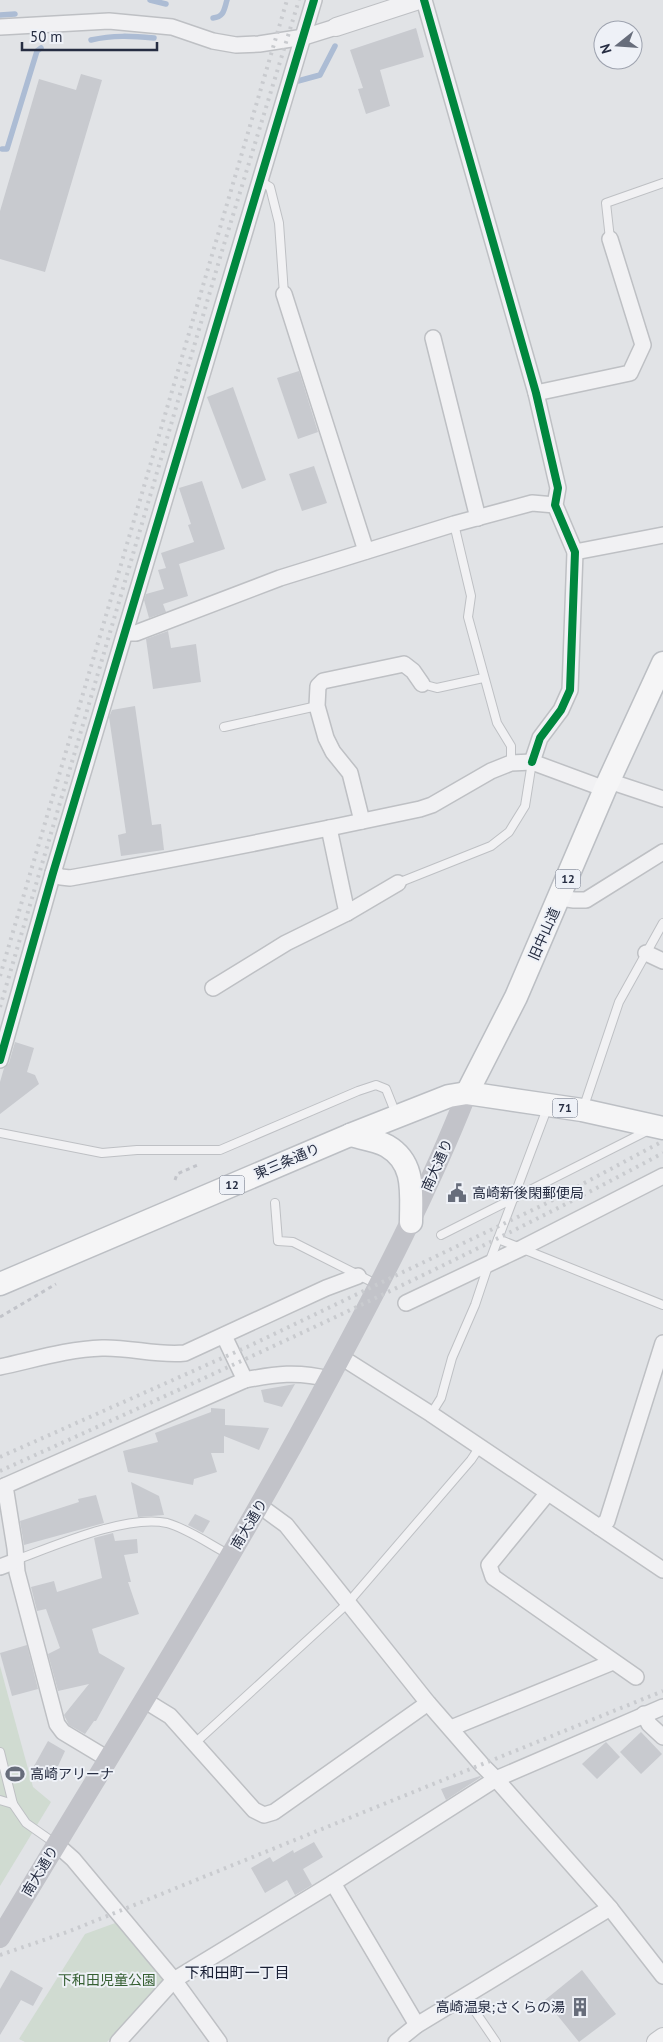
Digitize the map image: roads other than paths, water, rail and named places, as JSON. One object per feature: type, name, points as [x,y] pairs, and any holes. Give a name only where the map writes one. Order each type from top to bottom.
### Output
[{"type":"main road","name":"旧中山道","points":[[467,1093],[516,997],[607,785],[663,663]]},
{"type":"main road","name":"71","points":[[467,1093],[582,1110],[661,1126]]},
{"type":"main road","name":"東三条通り","points":[[0,1284],[396,1116],[449,1096],[467,1093]]},
{"type":"main road","name":"南大通り","points":[[0,1938],[260,1506],[341,1357],[411,1222],[449,1139],[467,1093]]},
{"type":"main road","points":[[350,1135],[386,1145],[404,1161],[409,1170],[411,1182],[411,1222]]},
{"type":"street","points":[[0,1060],[53,873],[314,0]]},
{"type":"street","points":[[0,27],[109,21],[172,27],[213,41],[236,45],[259,44],[304,37],[419,0]]},
{"type":"street","points":[[424,0],[536,392],[558,488],[555,505],[575,552],[570,690],[561,710],[540,738],[532,762]]},
{"type":"street","points":[[536,392],[630,373],[643,345],[610,239]]},
{"type":"street","points":[[284,294],[366,552]]},
{"type":"street","points":[[433,338],[478,518]]},
{"type":"street","points":[[126,633],[136,633],[280,578],[454,524],[532,503],[555,505]]},
{"type":"street","points":[[575,552],[663,535]]},
{"type":"street","points":[[362,821],[350,773],[333,752],[326,738],[317,706],[318,686],[324,681],[395,664],[404,664],[413,671],[422,684]]},
{"type":"street","points":[[53,873],[61,877],[70,878],[232,849],[432,805],[491,771],[511,763],[532,762],[607,785],[663,799]]},
{"type":"street","points":[[330,828],[347,913]]},
{"type":"street","points":[[560,898],[586,900],[663,852]]},
{"type":"street","points":[[213,988],[286,943],[347,913],[398,883]]},
{"type":"street","points":[[646,953],[663,960]]},
{"type":"street","points":[[406,1303],[522,1248],[663,1176]]},
{"type":"street","points":[[0,1367],[77,1350],[102,1348],[169,1355],[185,1353],[326,1288],[358,1276]]},
{"type":"street","points":[[224,1336],[245,1380]]},
{"type":"street","points":[[599,1527],[607,1521],[663,1343]]},
{"type":"street","points":[[341,1357],[431,1414],[547,1494],[663,1570]]},
{"type":"street","points":[[108,1759],[63,1732],[57,1724],[17,1572],[2,1487],[245,1380],[286,1373],[308,1373],[329,1379]]},
{"type":"street","points":[[547,1494],[489,1565],[493,1577],[636,1678]]},
{"type":"street","points":[[260,1506],[286,1525],[347,1604],[428,1703],[610,1908],[663,1976]]},
{"type":"street","points":[[0,1568],[16,1560]]},
{"type":"street","points":[[451,1728],[613,1662]]},
{"type":"street","points":[[144,1700],[164,1711],[195,1742],[254,1810],[264,1815],[274,1812],[428,1703]]},
{"type":"street","points":[[118,2042],[174,1980],[333,1883],[496,1779],[663,1707]]},
{"type":"street","points":[[644,1714],[649,1724],[663,1737]]},
{"type":"street","points":[[56,1844],[73,1859],[174,1980],[219,2042]]},
{"type":"street","points":[[333,1883],[417,2025]]},
{"type":"street","points":[[396,2042],[417,2025],[610,1908]]},
{"type":"street","points":[[656,2042],[663,2037]]},
{"type":"lane","points":[[260,181],[270,187],[279,222],[284,294]]},
{"type":"lane","points":[[610,239],[606,203],[663,184]]},
{"type":"lane","points":[[454,524],[470,596],[468,617],[497,724],[511,746],[511,763]]},
{"type":"lane","points":[[422,684],[437,688],[483,678]]},
{"type":"lane","points":[[224,727],[317,706]]},
{"type":"lane","points":[[398,883],[491,846],[509,832],[525,806],[532,762]]},
{"type":"lane","points":[[582,1110],[619,1002],[663,923]]},
{"type":"lane","points":[[0,1133],[102,1153],[137,1150],[220,1150],[376,1085],[386,1089],[396,1116]]},
{"type":"lane","points":[[431,1414],[441,1398],[452,1358],[475,1305],[548,1105]]},
{"type":"lane","points":[[441,1236],[513,1198],[661,1126]]},
{"type":"lane","points":[[275,1203],[278,1241],[293,1242],[379,1285]]},
{"type":"lane","points":[[498,1239],[663,1305]]},
{"type":"lane","points":[[195,1742],[347,1604],[471,1460],[479,1448]]},
{"type":"lane","points":[[16,1560],[80,1537],[116,1527],[154,1522],[167,1524],[186,1532],[230,1555]]},
{"type":"lane","points":[[0,1752],[13,1804],[26,1823],[56,1844]]},
{"type":"lane","points":[[0,1800],[13,1804]]},
{"type":"lane","points":[[464,1996],[496,2042]]},
{"type":"waterway","points":[[150,0],[166,4]]},
{"type":"waterway","points":[[213,18],[221,15],[227,0]]},
{"type":"waterway","points":[[0,15],[15,14]]},
{"type":"waterway","points":[[91,40],[122,36],[154,38]]},
{"type":"waterway","points":[[298,81],[320,75],[335,46]]},
{"type":"waterway","points":[[2,149],[7,149],[37,51],[41,48]]},
{"type":"railway","points":[[0,976],[287,0]]},
{"type":"railway","points":[[0,1007],[222,251],[299,0]]},
{"type":"railway","points":[[0,1457],[247,1347],[549,1202],[663,1141]]},
{"type":"railway","points":[[0,1471],[334,1318],[582,1196],[663,1153]]},
{"type":"railway","points":[[0,1955],[70,1931],[663,1691]]},
{"type":"place","name":"高崎新後閑郵便局","points":[[457,1193]]},
{"type":"place","name":"高崎アリーナ","points":[[15,1774]]},
{"type":"place","name":"高崎温泉;さくらの湯","points":[[580,2007]]},
{"type":"district","name":"下和田町一丁目","points":[[237,1973]]},
{"type":"park label","name":"下和田児童公園","points":[[107,1980]]}]
